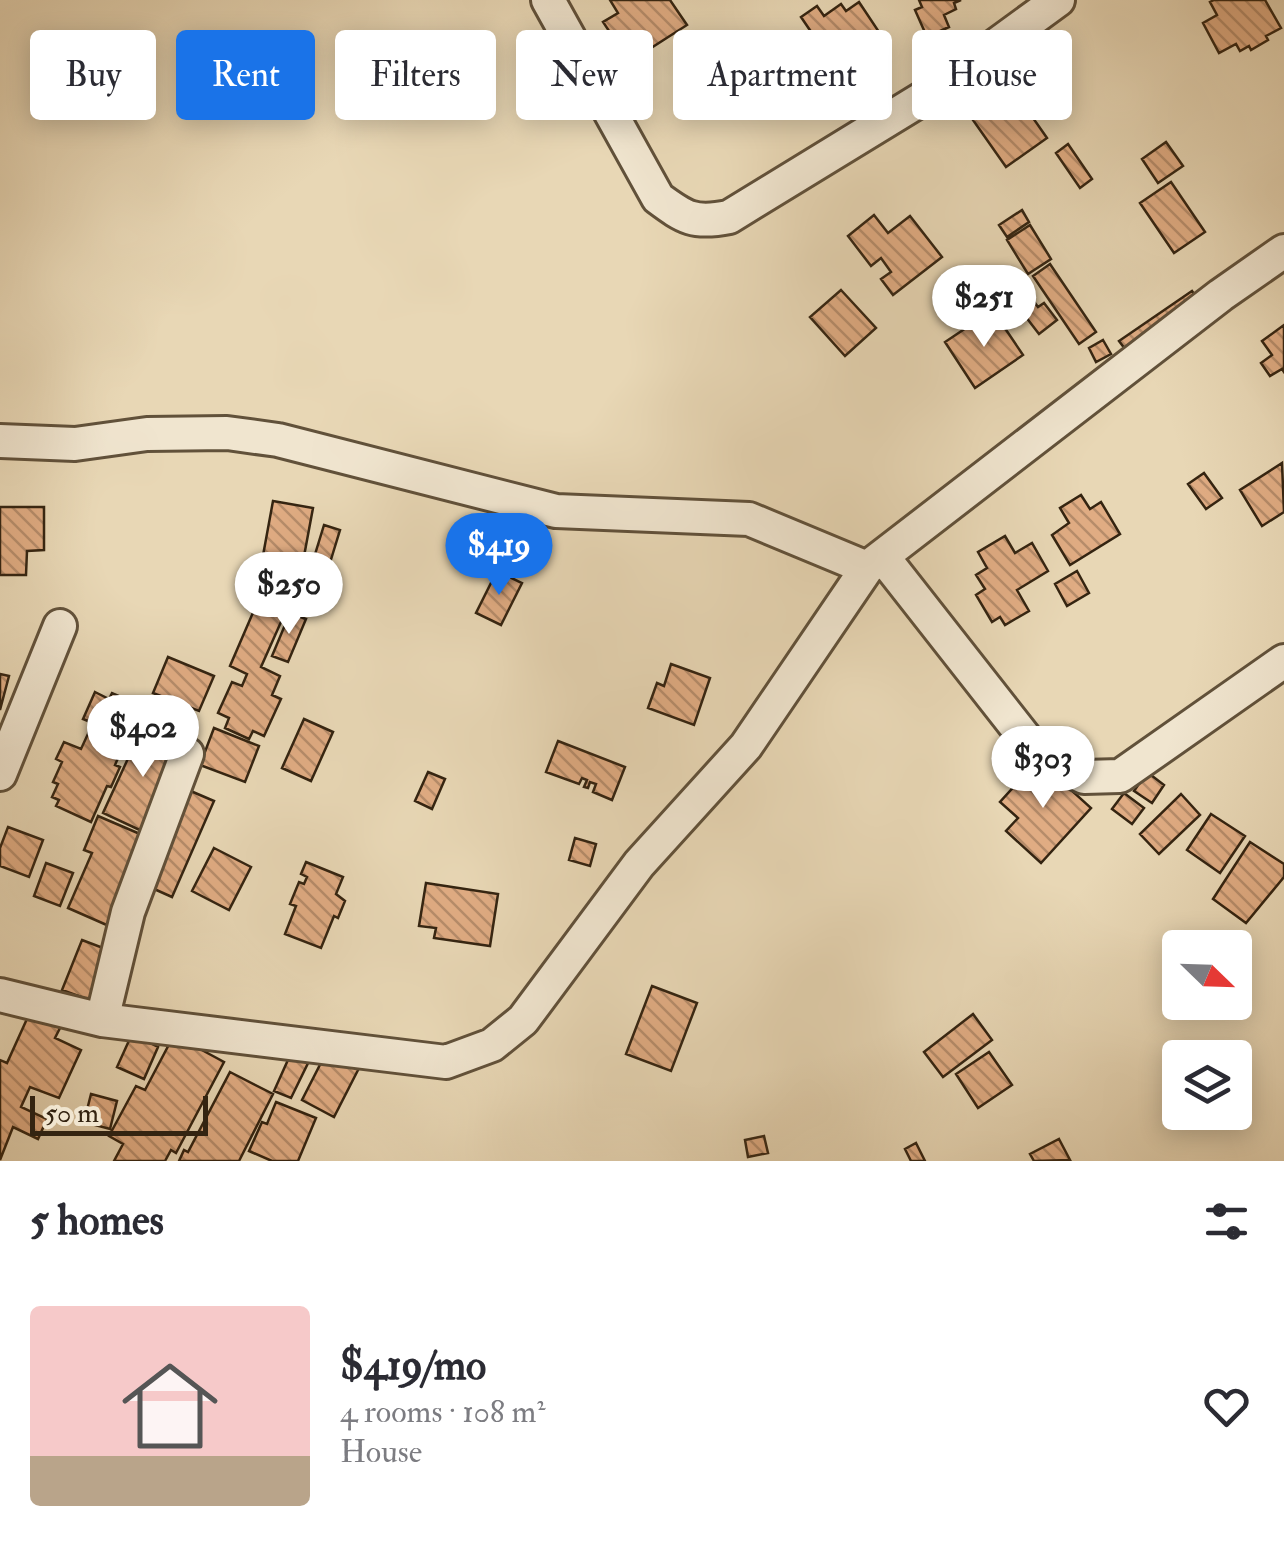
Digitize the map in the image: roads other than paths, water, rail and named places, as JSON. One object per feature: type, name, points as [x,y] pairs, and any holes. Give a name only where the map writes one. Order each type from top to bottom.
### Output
[{"type":"street","points":[[548,0],[658,198],[682,216],[703,222],[729,217],[925,98],[1058,0]]},
{"type":"street","points":[[0,994],[102,1020],[446,1062],[492,1045],[523,1020],[639,864],[746,746],[875,562],[1221,295],[1284,251]]},
{"type":"street","points":[[0,441],[76,444],[147,434],[228,433],[278,440],[556,512],[749,518],[875,562],[1040,756],[1084,778],[1120,776],[1284,661]]},
{"type":"street","points":[[0,774],[60,626]]},
{"type":"street","points":[[102,1020],[128,912],[187,754]]}]
